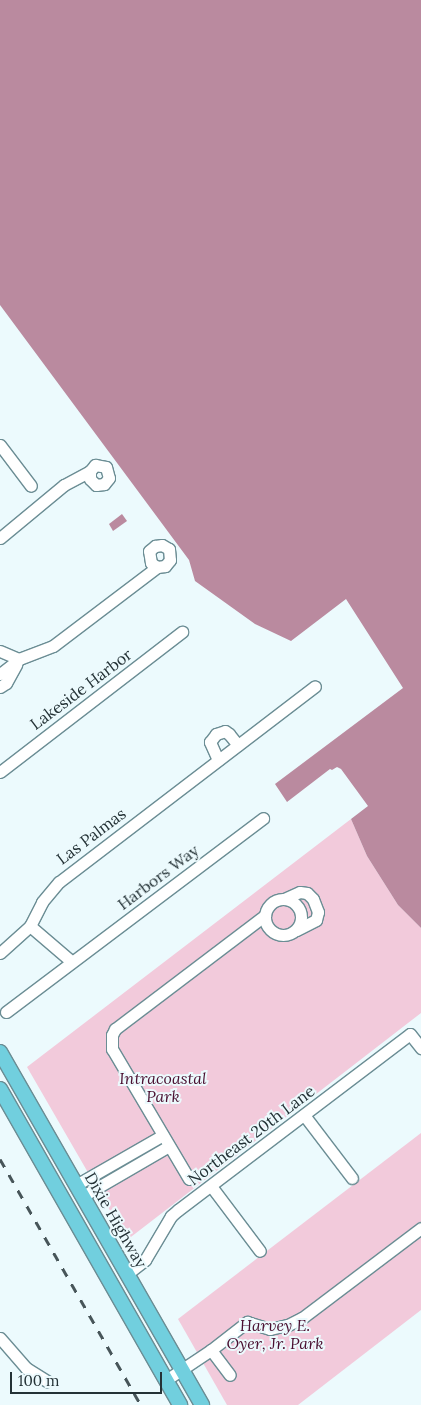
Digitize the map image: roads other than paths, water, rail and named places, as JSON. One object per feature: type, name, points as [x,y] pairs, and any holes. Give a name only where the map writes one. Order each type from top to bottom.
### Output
[{"type":"main road","name":"Dixie Highway","points":[[0,1052],[202,1405]]},
{"type":"main road","points":[[0,1089],[180,1405]]},
{"type":"street","points":[[0,445],[31,486]]},
{"type":"street","points":[[0,538],[64,485],[90,471]]},
{"type":"street","points":[[0,674],[19,659],[52,646],[157,566]]},
{"type":"street","name":"Lakeside Harbor","points":[[0,772],[182,632]]},
{"type":"street","points":[[0,651],[19,659]]},
{"type":"street","points":[[0,687],[6,682],[19,659]]},
{"type":"street","name":"Las Palmas","points":[[0,953],[30,926],[42,902],[59,882],[315,686]]},
{"type":"street","points":[[218,760],[210,742],[216,734],[224,731],[238,745]]},
{"type":"street","name":"Harbors Way","points":[[6,1012],[263,818]]},
{"type":"street","points":[[189,1180],[112,1049],[112,1035],[115,1029],[264,915],[269,904],[300,892],[307,892],[313,899],[318,912],[316,920],[287,935],[276,934],[268,928],[264,915]]},
{"type":"street","points":[[284,899],[293,902],[300,910],[300,921],[296,930]]},
{"type":"street","points":[[30,926],[72,962]]},
{"type":"street","name":"Northeast 20th Lane","points":[[127,1274],[145,1260],[171,1216],[410,1034],[421,1048]]},
{"type":"street","points":[[304,1115],[352,1178]]},
{"type":"street","points":[[79,1191],[114,1162],[163,1135]]},
{"type":"street","points":[[79,1191],[121,1174],[169,1146]]},
{"type":"street","points":[[114,1162],[121,1174]]},
{"type":"street","points":[[211,1186],[260,1251]]},
{"type":"street","points":[[166,1380],[211,1350],[247,1322],[270,1329],[288,1325],[302,1318],[421,1228]]},
{"type":"street","points":[[0,1338],[26,1368],[47,1381]]},
{"type":"street","points":[[211,1350],[230,1375]]},
{"type":"railway","points":[[0,1159],[141,1405]]},
{"type":"park label","name":"Intracoastal Park","points":[[163,1087]]},
{"type":"park label","name":"Harvey E. Oyer, Jr. Park","points":[[275,1334]]}]
